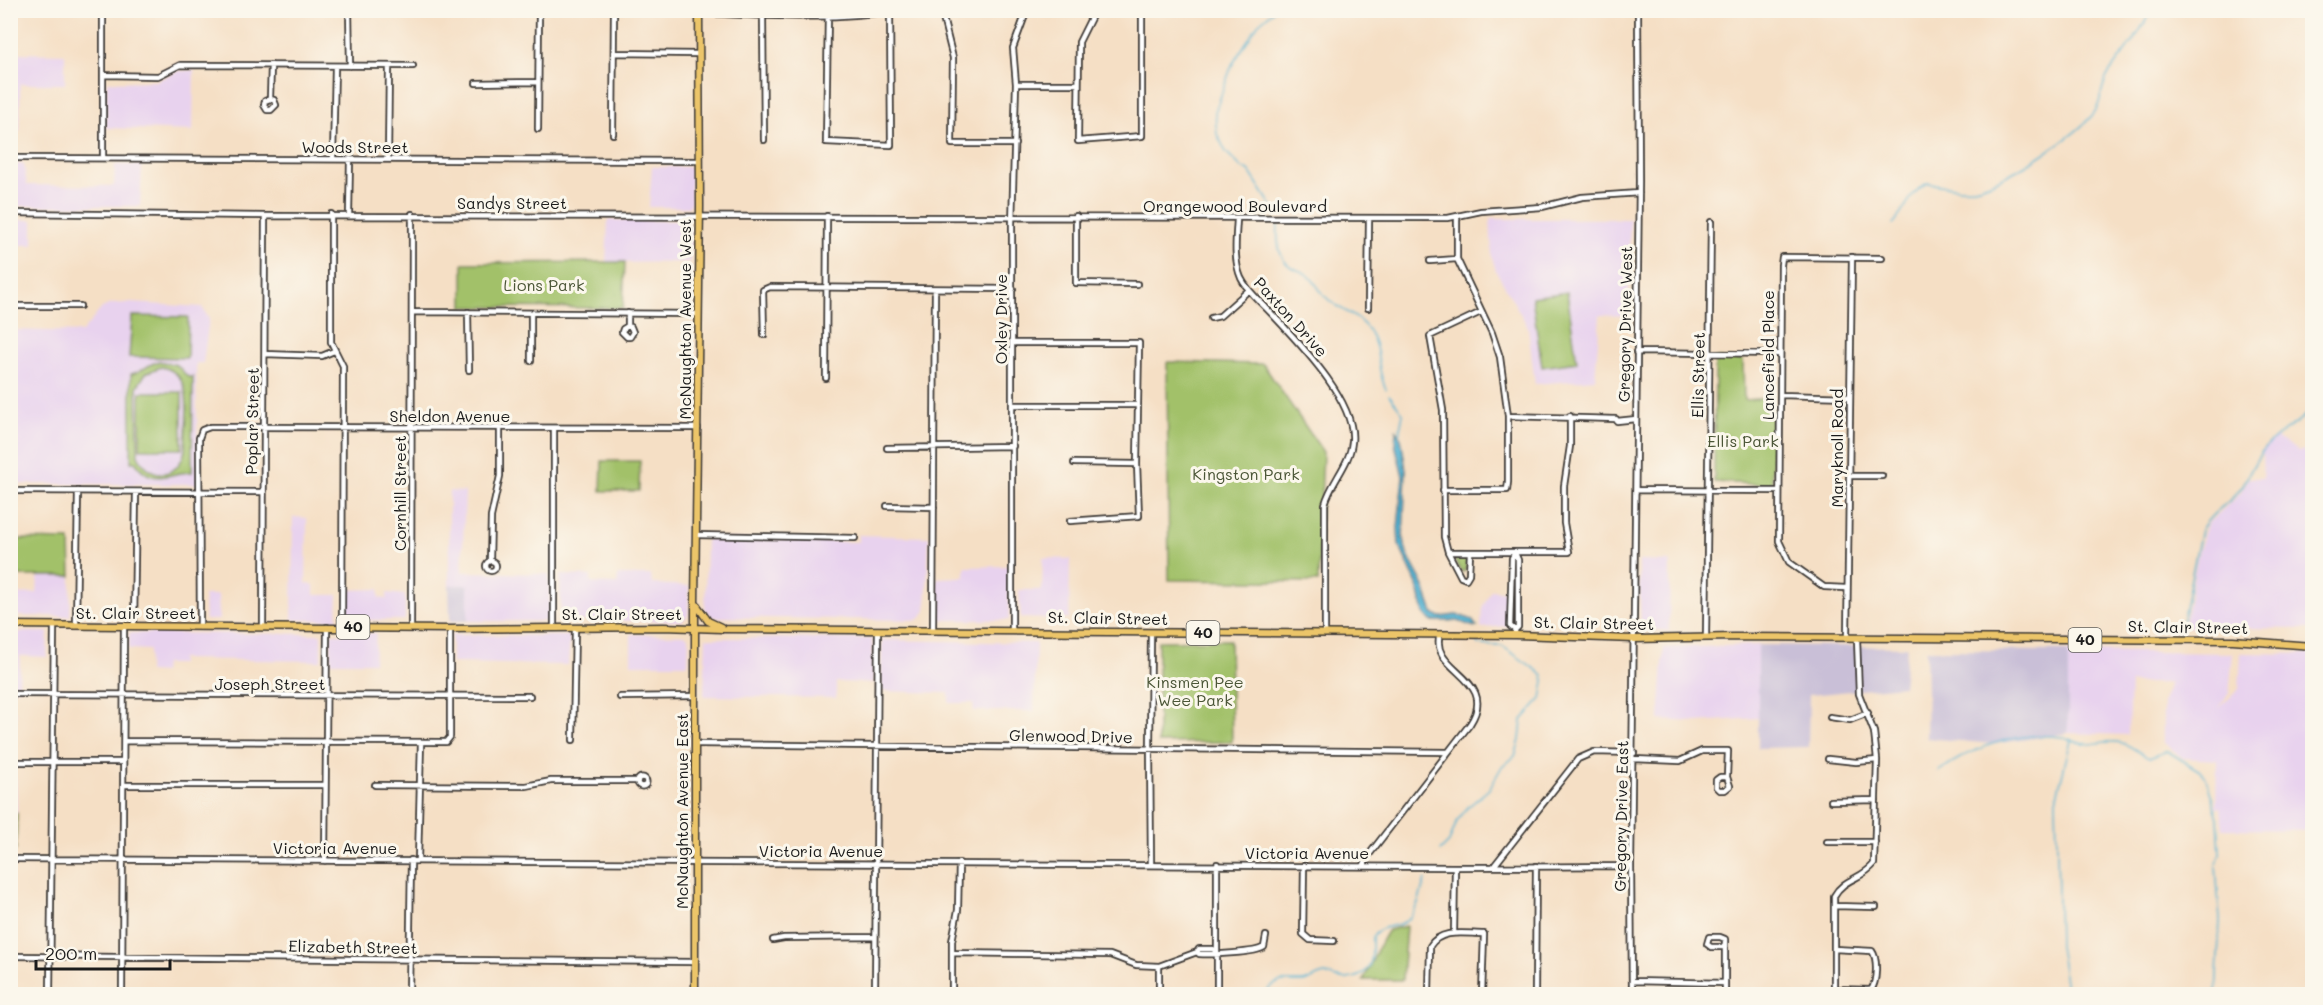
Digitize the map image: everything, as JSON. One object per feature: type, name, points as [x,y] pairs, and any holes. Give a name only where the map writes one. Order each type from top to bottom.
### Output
[{"type":"main road","name":"McNaughton Avenue West","points":[[696,627],[699,12]]},
{"type":"main road","points":[[695,604],[708,621],[728,629]]},
{"type":"main road","name":"St. Clair Street","points":[[10,625],[450,629],[696,627],[1476,635],[1515,632],[1634,639],[1706,637],[2233,640],[2313,646]]},
{"type":"main road","name":"McNaughton Avenue East","points":[[695,994],[696,627]]},
{"type":"street","points":[[103,10],[103,157]]},
{"type":"street","points":[[349,10],[350,66]]},
{"type":"street","points":[[538,129],[539,10]]},
{"type":"street","points":[[613,134],[614,10]]},
{"type":"street","points":[[941,10],[953,58],[952,144],[1015,144]]},
{"type":"street","name":"Oxley Drive","points":[[1012,630],[1014,343],[1012,216],[1016,84],[1014,48],[1027,10]]},
{"type":"street","points":[[1095,10],[1080,37],[1077,141],[1142,136],[1142,10]]},
{"type":"street","name":"Gregory Drive West","points":[[1634,639],[1639,193],[1638,10]]},
{"type":"street","points":[[699,12],[828,15],[891,11],[891,145],[826,142],[828,15]]},
{"type":"street","points":[[763,15],[764,140]]},
{"type":"street","points":[[615,53],[698,54]]},
{"type":"street","points":[[103,75],[158,76],[180,65],[413,66]]},
{"type":"street","points":[[270,99],[271,65]]},
{"type":"street","points":[[333,158],[335,67]]},
{"type":"street","points":[[388,159],[389,67]]},
{"type":"street","points":[[476,84],[538,82]]},
{"type":"street","points":[[1016,84],[1078,84]]},
{"type":"street","name":"Woods Street","points":[[10,158],[699,161]]},
{"type":"street","points":[[349,214],[350,159]]},
{"type":"street","name":"Orangewood Boulevard","points":[[1012,216],[1237,219],[1457,217],[1481,211],[1542,207],[1582,197],[1639,193]]},
{"type":"street","name":"Sandys Street","points":[[10,213],[265,216],[412,214],[1012,216]]},
{"type":"street","points":[[331,214],[331,342],[343,366],[342,627]]},
{"type":"street","name":"Cornhill Street","points":[[411,627],[412,214]]},
{"type":"street","name":"Poplar Street","points":[[263,627],[265,216]]},
{"type":"street","points":[[826,378],[827,216]]},
{"type":"street","points":[[1076,216],[1076,283],[1137,284]]},
{"type":"street","points":[[1443,490],[1507,490],[1509,416],[1497,345],[1457,259],[1457,217]]},
{"type":"street","name":"Paxton Drive","points":[[1237,219],[1235,254],[1242,280],[1321,368],[1343,404],[1352,429],[1348,457],[1329,490],[1326,504],[1325,634]]},
{"type":"street","points":[[1368,308],[1369,219]]},
{"type":"street","name":"Ellis Street","points":[[1706,637],[1711,222]]},
{"type":"street","name":"Lancefield Place","points":[[1846,588],[1824,587],[1789,562],[1779,541],[1780,354],[1782,257],[1852,257]]},
{"type":"street","points":[[1852,257],[1882,258]]},
{"type":"street","name":"Maryknoll Road","points":[[1847,638],[1852,257]]},
{"type":"street","points":[[1430,261],[1457,259]]},
{"type":"street","points":[[764,335],[763,290],[765,289],[827,287],[1013,289]]},
{"type":"street","points":[[933,631],[935,289]]},
{"type":"street","points":[[1211,318],[1220,316],[1249,290]]},
{"type":"street","points":[[10,306],[80,306]]},
{"type":"street","points":[[413,312],[698,314]]},
{"type":"street","points":[[468,312],[469,370]]},
{"type":"street","points":[[1470,553],[1466,579],[1461,577],[1448,552],[1444,537],[1443,410],[1430,336],[1481,312]]},
{"type":"street","points":[[628,313],[628,326]]},
{"type":"street","points":[[531,314],[531,361]]},
{"type":"street","points":[[1014,343],[1139,343],[1137,464],[1139,516],[1070,521]]},
{"type":"street","points":[[264,354],[322,356],[334,351]]},
{"type":"street","points":[[1636,352],[1711,355],[1780,354]]},
{"type":"street","points":[[1781,395],[1849,397]]},
{"type":"street","points":[[1014,405],[1138,405]]},
{"type":"street","points":[[1509,416],[1570,416],[1616,419],[1617,421],[1636,419]]},
{"type":"street","points":[[1448,552],[1569,552],[1564,523],[1564,483],[1570,446],[1570,416]]},
{"type":"street","name":"Sheldon Avenue","points":[[200,491],[199,438],[202,430],[210,427],[698,428]]},
{"type":"street","points":[[490,561],[491,518],[500,476],[500,428]]},
{"type":"street","points":[[554,429],[554,628]]},
{"type":"street","points":[[887,448],[1013,446]]},
{"type":"street","points":[[1074,463],[1137,464]]},
{"type":"street","points":[[1850,476],[1882,476]]},
{"type":"street","points":[[1636,490],[1778,491]]},
{"type":"street","points":[[10,491],[263,492]]},
{"type":"street","points":[[76,626],[78,491]]},
{"type":"street","points":[[200,491],[200,627]]},
{"type":"street","points":[[134,626],[136,492]]},
{"type":"street","points":[[887,506],[934,507]]},
{"type":"street","points":[[696,535],[855,538]]},
{"type":"street","points":[[1515,553],[1518,560],[1518,627],[1515,632],[1510,626],[1512,558],[1515,553]]},
{"type":"street","points":[[50,994],[54,626]]},
{"type":"street","points":[[122,994],[124,626]]},
{"type":"street","points":[[325,861],[327,627]]},
{"type":"street","points":[[124,741],[447,741],[450,736],[450,629]]},
{"type":"street","points":[[573,740],[575,629]]},
{"type":"street","points":[[875,994],[878,630]]},
{"type":"street","points":[[1151,633],[1151,864]]},
{"type":"street","points":[[1364,865],[1368,856],[1473,719],[1478,702],[1472,686],[1440,653],[1437,643],[1440,634]]},
{"type":"street","name":"Gregory Drive East","points":[[1632,994],[1634,639]]},
{"type":"street","points":[[1834,949],[1872,951],[1876,956],[1875,986],[1872,990],[1834,992],[1834,949],[1834,906],[1834,896],[1840,884],[1866,874],[1874,864],[1877,760],[1874,732],[1859,694],[1857,639]]},
{"type":"street","name":"Joseph Street","points":[[10,694],[530,696]]},
{"type":"street","points":[[620,697],[695,696]]},
{"type":"street","points":[[1830,717],[1850,720],[1868,713]]},
{"type":"street","points":[[410,994],[414,860],[421,742]]},
{"type":"street","name":"Glenwood Drive","points":[[695,744],[1448,752]]},
{"type":"street","points":[[1634,759],[1680,760],[1702,751],[1728,751],[1727,777]]},
{"type":"street","points":[[1494,866],[1578,759],[1594,752],[1634,753]]},
{"type":"street","points":[[1828,759],[1856,762],[1877,760]]},
{"type":"street","points":[[10,762],[123,762]]},
{"type":"street","points":[[375,785],[526,786],[551,781],[638,782]]},
{"type":"street","points":[[124,785],[325,785]]},
{"type":"street","points":[[1831,801],[1876,800]]},
{"type":"street","points":[[1827,842],[1875,842]]},
{"type":"street","name":"Victoria Avenue","points":[[10,859],[1631,866]]},
{"type":"street","points":[[952,994],[952,953],[958,910],[959,863]]},
{"type":"street","points":[[1217,864],[1217,994]]},
{"type":"street","points":[[1304,865],[1303,934],[1310,940],[1334,941]]},
{"type":"street","points":[[1535,994],[1536,866]]},
{"type":"street","points":[[1454,933],[1455,867]]},
{"type":"street","points":[[1834,906],[1876,907]]},
{"type":"street","points":[[1429,994],[1430,946],[1440,935],[1454,933],[1484,934],[1482,994]]},
{"type":"street","points":[[952,953],[1110,955],[1136,964],[1159,966],[1197,952],[1214,955],[1260,951],[1266,943],[1266,936]]},
{"type":"street","points":[[773,940],[875,938]]},
{"type":"street","points":[[1725,947],[1725,994]]},
{"type":"street","name":"Elizabeth Street","points":[[10,957],[695,962]]},
{"type":"street","points":[[1159,966],[1159,994]]},
{"type":"street","points":[[1632,981],[1725,983]]},
{"type":"street","points":[[771,994],[795,994]]},
{"type":"shaded area","points":[[10,53],[65,54],[65,84],[20,84],[20,132],[13,131],[13,152],[11,152]]},
{"type":"shaded area","points":[[194,70],[193,131],[106,128],[107,82],[156,81],[178,71]]},
{"type":"shaded area","points":[[11,164],[24,164],[27,185],[114,186],[115,165],[142,165],[140,206],[11,206]]},
{"type":"shaded area","points":[[652,167],[691,167],[691,204],[688,207],[649,207]]},
{"type":"shaded area","points":[[1490,219],[1630,219],[1628,316],[1600,315],[1595,379],[1535,384],[1528,327],[1496,271],[1492,257]]},
{"type":"shaded area","points":[[11,220],[33,220],[33,245],[11,245]]},
{"type":"shaded area","points":[[608,220],[684,221],[691,228],[690,262],[606,263]]},
{"type":"shaded area","points":[[111,304],[202,307],[209,319],[203,363],[196,363],[198,484],[11,484],[11,330],[82,332],[102,308]]},
{"type":"shaded area","points":[[2276,437],[2298,451],[2312,450],[2312,629],[2184,627],[2198,554],[2207,524],[2240,494],[2249,478],[2263,478],[2262,450]]},
{"type":"shaded area","points":[[449,491],[465,492],[462,572],[549,574],[550,617],[547,621],[468,621],[468,586],[449,585]]},
{"type":"shaded area","points":[[293,517],[307,518],[306,583],[314,585],[314,595],[338,595],[337,620],[292,620]]},
{"type":"shaded area","points":[[858,535],[929,537],[926,611],[918,620],[712,617],[705,610],[706,542],[708,538],[858,542]]},
{"type":"shaded area","points":[[1043,558],[1070,559],[1069,619],[1021,618],[1019,590],[1042,590]]},
{"type":"shaded area","points":[[1639,561],[1670,562],[1669,631],[1641,628]]},
{"type":"shaded area","points":[[1008,566],[1009,620],[937,620],[937,578],[965,577],[965,567]]},
{"type":"shaded area","points":[[560,575],[591,576],[591,583],[617,584],[618,575],[651,575],[652,584],[689,586],[688,615],[682,621],[561,621]]},
{"type":"shaded area","points":[[38,576],[71,576],[70,616],[11,616],[11,594],[37,593]]},
{"type":"shaded area","points":[[449,585],[468,585],[468,621],[450,621]]},
{"type":"shaded area","points":[[379,589],[379,598],[387,599],[387,593],[405,595],[405,620],[347,620],[346,590]]},
{"type":"shaded area","points":[[1491,590],[1507,592],[1507,626],[1481,628],[1482,608]]},
{"type":"shaded area","points":[[204,595],[218,595],[219,620],[205,620]]},
{"type":"shaded area","points":[[11,632],[48,632],[47,657],[20,656],[19,689],[11,689]]},
{"type":"shaded area","points":[[129,633],[321,634],[321,661],[181,659],[181,664],[164,664],[163,673],[148,672],[149,650],[129,649]]},
{"type":"shaded area","points":[[376,633],[374,662],[331,662],[331,634]]},
{"type":"shaded area","points":[[631,634],[686,635],[689,639],[688,664],[631,664]]},
{"type":"shaded area","points":[[452,635],[570,636],[568,665],[452,663]]},
{"type":"shaded area","points":[[706,638],[872,639],[874,683],[836,682],[836,698],[704,696]]},
{"type":"shaded area","points":[[882,640],[1036,643],[1034,711],[974,711],[973,703],[949,703],[949,693],[881,691]]},
{"type":"shaded area","points":[[1758,645],[1758,718],[1696,722],[1659,720],[1664,648]]},
{"type":"shaded area","points":[[1758,645],[1907,647],[1903,686],[1809,695],[1808,747],[1758,748]]},
{"type":"shaded area","points":[[1926,650],[2068,651],[2068,733],[1994,744],[1926,738]]},
{"type":"shaded area","points":[[2068,651],[2233,653],[2229,693],[2219,708],[2239,689],[2241,653],[2312,654],[2312,830],[2223,829],[2221,807],[2216,807],[2217,760],[2183,758],[2163,742],[2163,700],[2171,683],[2130,683],[2128,735],[2068,733]]},
{"type":"shaded area","points":[[11,710],[16,711],[15,741],[11,741]]},
{"type":"shaded area","points":[[11,777],[16,778],[17,813],[11,813]]},
{"type":"green space","name":"Lions Park","points":[[625,262],[623,308],[463,307],[463,263]]},
{"type":"green space","points":[[1567,292],[1577,362],[1542,367],[1532,297]]},
{"type":"green space","points":[[132,316],[188,317],[187,358],[129,357]]},
{"type":"green space","name":"Ellis Park","points":[[1715,358],[1743,360],[1744,400],[1772,398],[1772,485],[1714,482]]},
{"type":"green space","points":[[155,362],[177,365],[188,377],[193,377],[192,472],[155,477],[148,475],[135,462],[131,462],[131,374]],"holes":[[[161,367],[172,371],[180,378],[184,388],[187,412],[185,449],[177,466],[171,471],[157,473],[150,470],[138,455],[137,387],[146,373]]]},
{"type":"green space","name":"Kingston Park","points":[[1167,362],[1263,364],[1323,452],[1318,582],[1169,580]]},
{"type":"green space","points":[[140,392],[182,392],[182,449],[140,449]]},
{"type":"green space","points":[[602,461],[640,461],[639,491],[601,491]]},
{"type":"green space","points":[[11,539],[70,540],[71,576],[11,576]]},
{"type":"green space","points":[[1457,555],[1466,557],[1464,572],[1454,559]]},
{"type":"green space","name":"Kinsmen Pee Wee Park","points":[[1230,640],[1232,742],[1158,743],[1158,641]]},
{"type":"green space","points":[[11,813],[17,813],[16,850],[11,850]]},
{"type":"green space","points":[[1406,926],[1402,980],[1363,980],[1388,930]]},
{"type":"water","points":[[1396,430],[1401,438],[1406,470],[1403,538],[1407,554],[1422,582],[1433,613],[1440,617],[1456,615],[1465,617],[1472,620],[1477,627],[1457,621],[1431,621],[1424,613],[1417,584],[1399,545],[1398,528],[1403,476],[1395,444]]},
{"type":"waterway","points":[[1273,208],[1249,171],[1242,168],[1226,152],[1217,134],[1215,112],[1232,65],[1258,24],[1274,10]]},
{"type":"waterway","points":[[1893,224],[1912,196],[1922,186],[1928,183],[1974,188],[1987,184],[2020,168],[2072,134],[2094,113],[2108,75],[2137,36],[2151,10]]},
{"type":"waterway","points":[[1278,224],[1280,253],[1286,263],[1308,275],[1326,297],[1360,321],[1369,331],[1373,338],[1386,389]]},
{"type":"waterway","points":[[1389,395],[1403,413],[1399,434]]},
{"type":"waterway","points":[[2180,633],[2201,530],[2242,487],[2267,445],[2312,408]]},
{"type":"waterway","points":[[1440,851],[1449,842],[1457,821],[1468,807],[1489,789],[1501,768],[1515,756],[1520,740],[1522,720],[1541,699],[1544,681],[1538,671],[1502,646],[1478,645],[1475,637]]},
{"type":"waterway","points":[[1939,771],[1967,754],[1997,742],[2029,736],[2065,738],[2084,744],[2116,742],[2125,744],[2149,758],[2167,751],[2200,771],[2206,778],[2218,818],[2220,854],[2216,866],[2220,920],[2216,994]]},
{"type":"waterway","points":[[2067,994],[2059,946],[2056,800],[2071,740]]},
{"type":"waterway","points":[[1266,994],[1277,983],[1303,982],[1326,974],[1349,979],[1365,972],[1371,960],[1372,938],[1380,930],[1401,924],[1410,917],[1425,880]]}]
